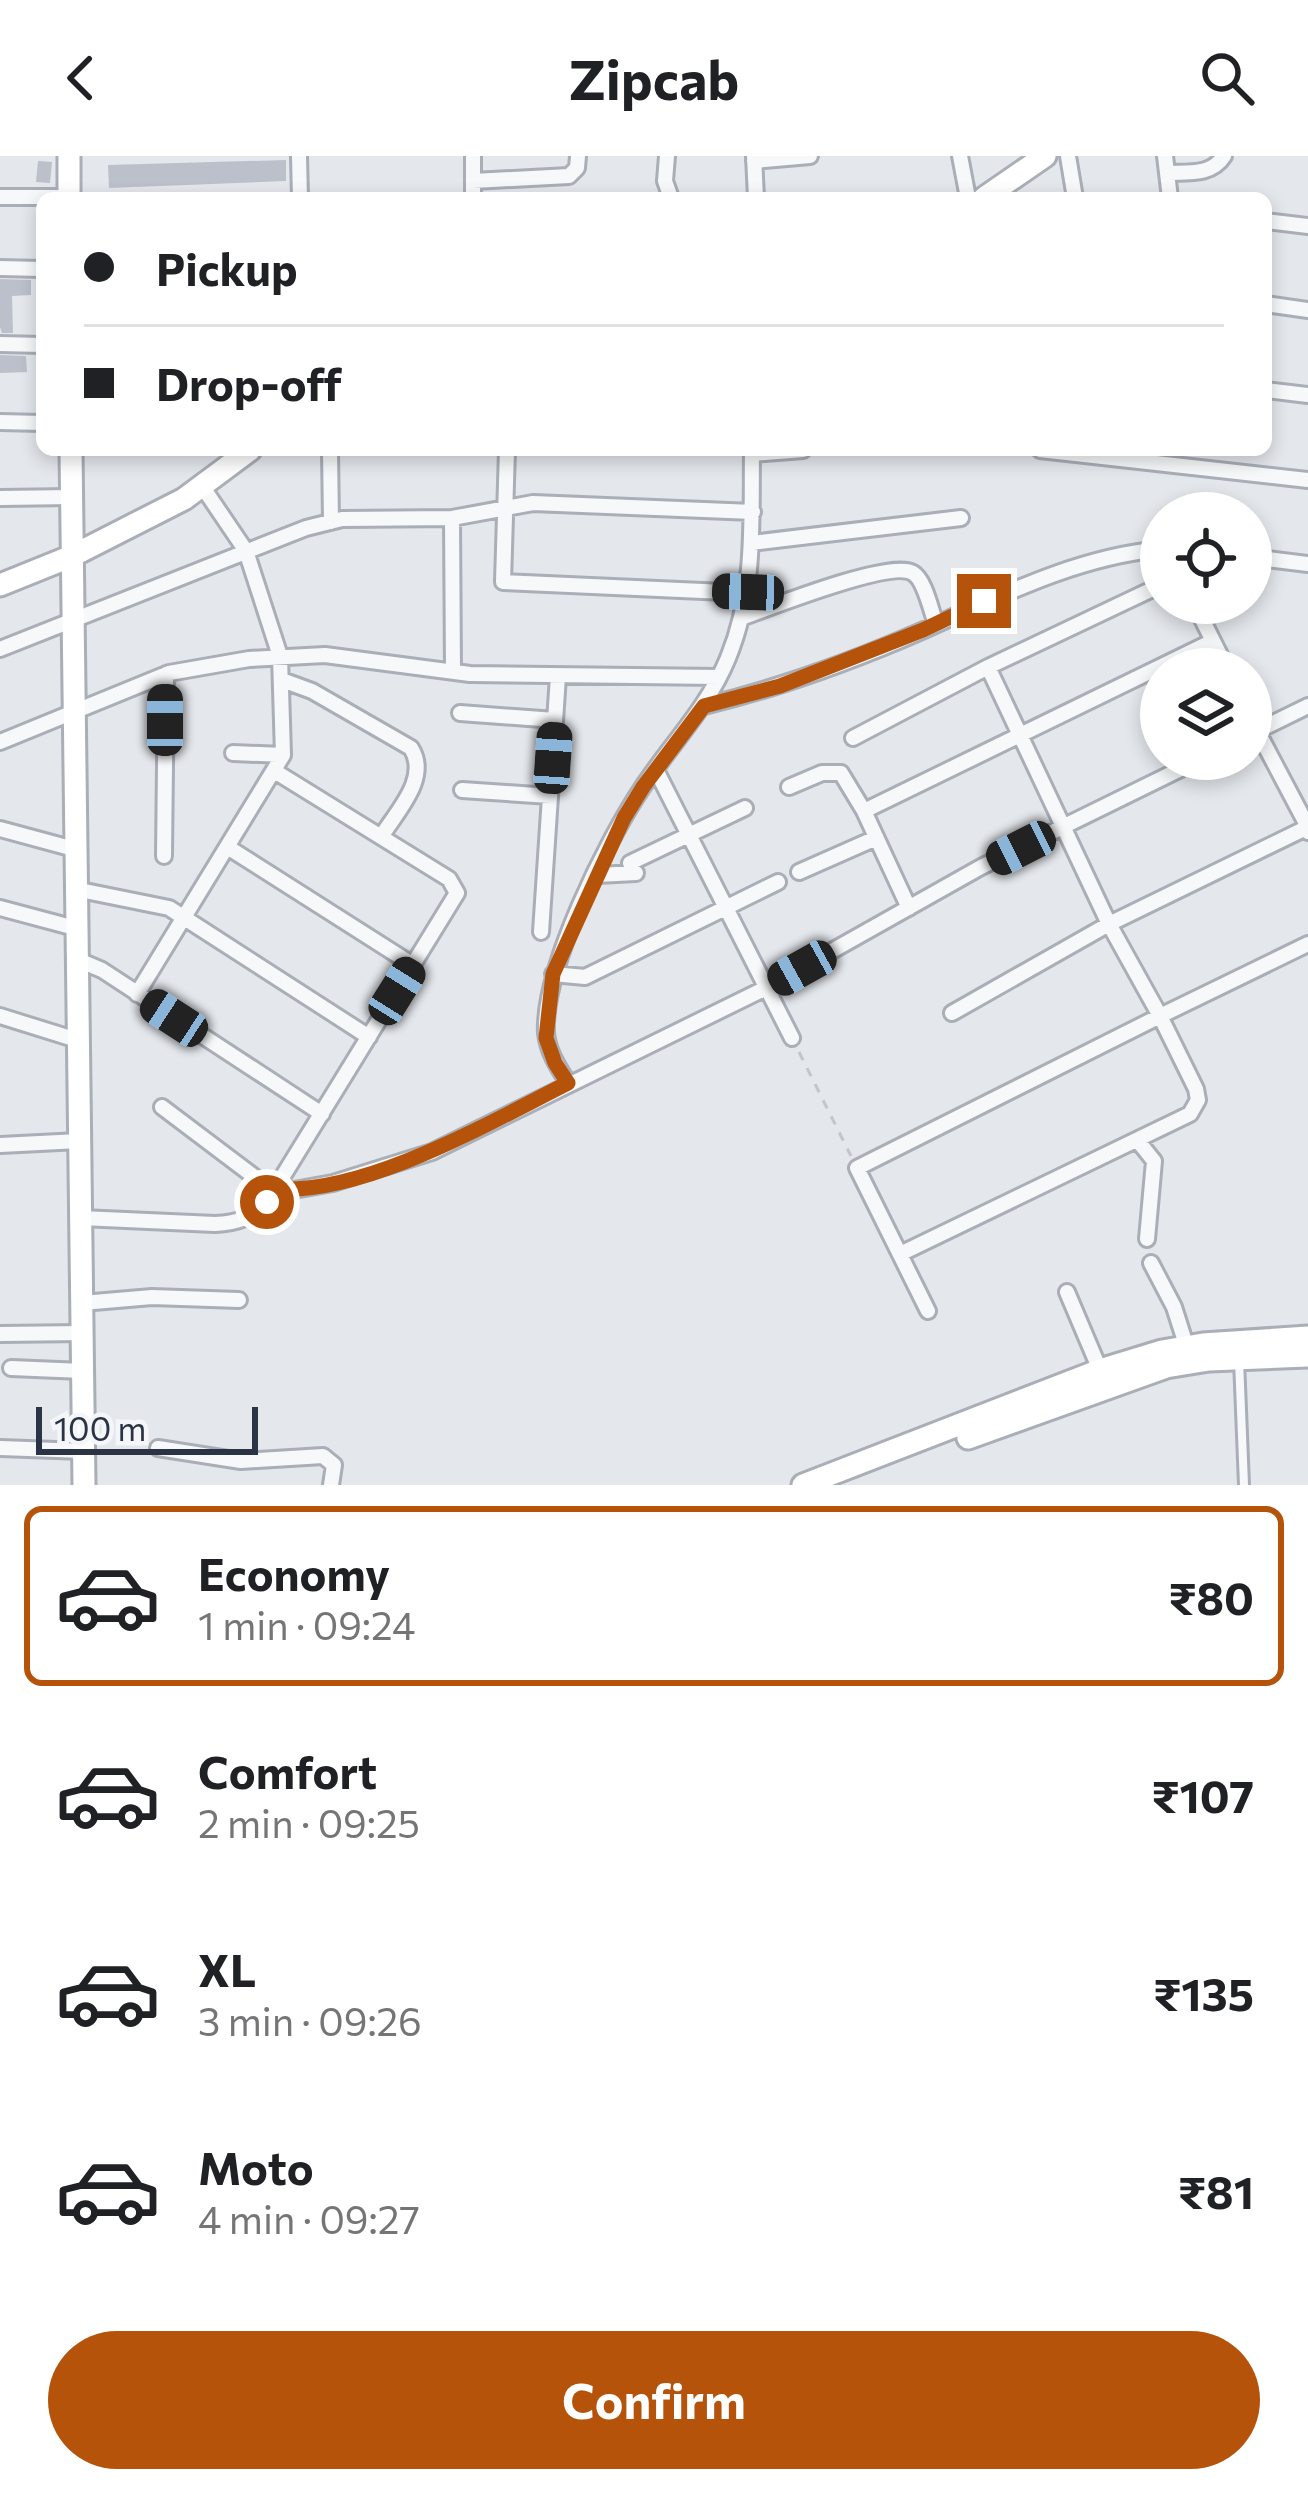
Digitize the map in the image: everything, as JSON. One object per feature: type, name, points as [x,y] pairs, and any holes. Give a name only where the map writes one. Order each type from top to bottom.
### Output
[{"type":"street","points":[[69,156],[69,192]]},
{"type":"street","points":[[299,156],[300,192]]},
{"type":"street","points":[[473,156],[473,192]]},
{"type":"street","points":[[473,181],[569,176],[577,168],[578,156]]},
{"type":"street","points":[[667,156],[669,192]]},
{"type":"street","points":[[756,192],[754,159],[809,156]]},
{"type":"street","points":[[960,156],[967,192]]},
{"type":"street","points":[[993,192],[1045,156]]},
{"type":"street","points":[[1068,156],[1074,192]]},
{"type":"street","points":[[1165,156],[1169,192]]},
{"type":"street","points":[[1167,173],[1211,169],[1224,156]]},
{"type":"street","points":[[0,197],[36,197]]},
{"type":"street","points":[[1272,222],[1308,226]]},
{"type":"street","points":[[0,268],[36,269]]},
{"type":"street","points":[[1272,305],[1308,310]]},
{"type":"street","points":[[0,344],[36,345]]},
{"type":"street","points":[[1272,391],[1308,395]]},
{"type":"street","points":[[0,422],[36,423]]},
{"type":"street","points":[[71,456],[84,1485]]},
{"type":"street","points":[[0,585],[72,556],[184,499],[242,456]]},
{"type":"street","points":[[330,456],[331,522]]},
{"type":"street","points":[[507,456],[503,582],[748,592]]},
{"type":"street","points":[[568,1083],[546,1038],[553,974],[624,818],[704,706],[719,677],[748,592],[752,456]]},
{"type":"street","points":[[1166,457],[1308,480]]},
{"type":"street","points":[[137,994],[284,755],[280,656],[246,550],[202,486]]},
{"type":"street","points":[[0,498],[72,497]]},
{"type":"street","points":[[0,649],[246,550],[331,522],[452,518],[533,503],[753,512]]},
{"type":"street","points":[[452,518],[453,671]]},
{"type":"street","points":[[751,543],[961,518]]},
{"type":"street","points":[[704,706],[780,686],[1036,581],[1140,552]]},
{"type":"street","points":[[1272,560],[1308,564]]},
{"type":"street","points":[[741,618],[860,577],[899,570],[918,577],[936,624]]},
{"type":"street","points":[[853,738],[1140,595]]},
{"type":"street","points":[[1204,624],[1216,648]]},
{"type":"street","points":[[864,811],[1213,641]]},
{"type":"street","points":[[0,742],[166,674],[214,662],[280,656],[325,655],[453,671],[719,677]]},
{"type":"street","points":[[900,1254],[1138,1141],[1190,1114],[1198,1100],[988,668]]},
{"type":"street","points":[[164,856],[166,674]]},
{"type":"street","points":[[541,932],[558,676]]},
{"type":"street","points":[[282,680],[312,691],[411,748],[418,759],[417,778],[381,837]]},
{"type":"street","points":[[1272,720],[1308,706]]},
{"type":"street","points":[[460,713],[555,720]]},
{"type":"street","points":[[233,753],[284,755]]},
{"type":"street","points":[[952,1012],[1108,923],[1307,829],[1272,764]]},
{"type":"street","points":[[656,770],[792,1038]]},
{"type":"street","points":[[81,1218],[236,1223],[253,1216],[275,1189],[454,902],[456,885],[276,772]]},
{"type":"street","points":[[790,787],[822,773],[841,773],[909,908]]},
{"type":"street","points":[[162,1107],[275,1189],[333,1183],[432,1152],[766,988],[909,908],[1159,780]]},
{"type":"street","points":[[461,790],[550,796]]},
{"type":"street","points":[[597,875],[633,868],[688,833],[745,808]]},
{"type":"street","points":[[0,829],[74,849]]},
{"type":"street","points":[[800,872],[876,838]]},
{"type":"street","points":[[229,848],[413,965]]},
{"type":"street","points":[[553,974],[585,977],[778,883]]},
{"type":"street","points":[[75,889],[152,902],[186,918],[369,1037]]},
{"type":"street","points":[[0,908],[75,928]]},
{"type":"street","points":[[928,1311],[857,1168],[1308,944]]},
{"type":"street","points":[[76,959],[102,970],[322,1114]]},
{"type":"street","points":[[0,1016],[77,1040]]},
{"type":"street","points":[[0,1145],[79,1141]]},
{"type":"street","points":[[1138,1141],[1154,1161],[1147,1239]]},
{"type":"street","points":[[1151,1263],[1174,1306],[1189,1354]]},
{"type":"street","points":[[1067,1292],[1100,1370]]},
{"type":"street","points":[[82,1303],[152,1297],[239,1300]]},
{"type":"street","points":[[0,1334],[83,1333]]},
{"type":"street","points":[[803,1485],[1100,1370],[1308,1337]]},
{"type":"street","points":[[843,1485],[1189,1354],[1239,1359],[1308,1356]]},
{"type":"street","points":[[10,1368],[83,1371]]},
{"type":"street","points":[[0,1448],[84,1451]]},
{"type":"street","points":[[158,1448],[241,1461],[323,1456],[334,1465],[331,1485]]},
{"type":"lane","points":[[1239,1359],[1244,1485]]},
{"type":"path","points":[[792,1038],[857,1168]]},
{"type":"building","points":[[286,160],[286,181],[109,188],[108,165]]},
{"type":"building","points":[[38,161],[52,162],[50,183],[36,182]]},
{"type":"building","points":[[0,279],[31,280],[31,295],[12,296],[13,333],[2,333],[0,327]]},
{"type":"building","points":[[0,355],[26,356],[27,372],[0,373]]},
{"type":"route","points":[[267,1202],[275,1189],[333,1183],[432,1152],[568,1083],[546,1038],[553,974],[624,818],[704,706],[780,686],[984,601]]}]
